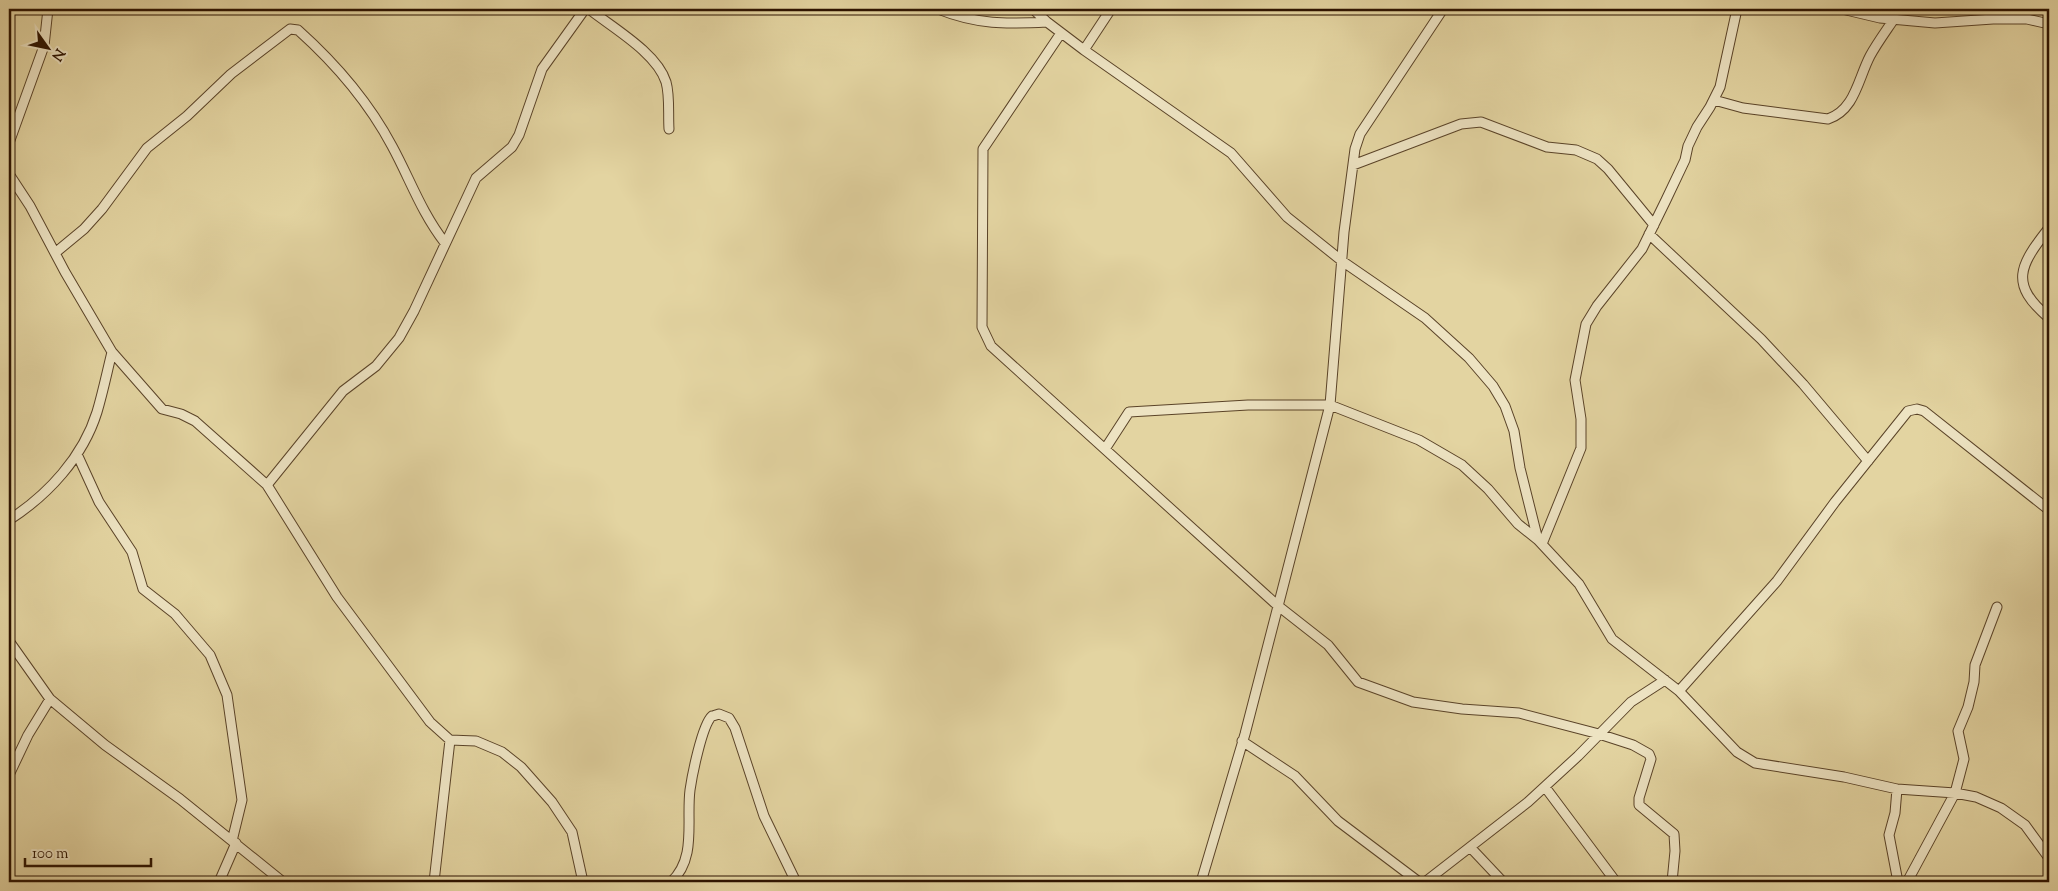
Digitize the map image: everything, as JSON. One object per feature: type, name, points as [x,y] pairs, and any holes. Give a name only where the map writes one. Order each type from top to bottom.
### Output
[{"type":"street","points":[[9,143],[42,54],[48,9]]},
{"type":"street","points":[[267,485],[343,392],[376,366],[399,338],[414,311],[476,178],[512,147],[520,135],[534,87],[542,69],[585,9]]},
{"type":"street","points":[[589,9],[652,59],[661,70],[666,84],[669,128]]},
{"type":"street","points":[[938,9],[959,17],[999,25],[1047,22]]},
{"type":"street","points":[[1033,9],[1084,50],[1231,154],[1286,217],[1342,261],[1425,318],[1469,358],[1494,386],[1505,406],[1514,431],[1540,542]]},
{"type":"street","points":[[1084,50],[1111,9]]},
{"type":"street","points":[[1201,882],[1242,741],[1330,405],[1342,261],[1353,165],[1360,134],[1443,9]]},
{"type":"street","points":[[1540,542],[1581,448],[1582,419],[1575,380],[1586,324],[1597,306],[1642,249],[1685,160],[1688,146],[1697,127],[1714,100],[1720,87],[1737,9]]},
{"type":"street","points":[[1842,9],[1894,19],[1935,24],[2027,19],[2049,24]]},
{"type":"street","points":[[1714,100],[1743,108],[1828,119],[1840,115],[1850,104],[1871,54],[1894,19]]},
{"type":"street","points":[[55,253],[84,229],[102,209],[147,148],[187,116],[232,74],[290,29],[298,30],[334,62],[360,96],[392,145],[423,212],[445,243]]},
{"type":"street","points":[[1062,33],[983,149],[982,327],[991,346],[1277,605],[1328,645],[1352,676],[1364,686],[1413,702],[1462,709],[1518,713],[1600,734],[1633,745],[1649,754],[1651,759],[1639,798],[1640,805],[1674,834],[1675,851],[1672,882]]},
{"type":"street","points":[[1353,165],[1461,124],[1481,122],[1547,147],[1576,150],[1597,159],[1608,169],[1651,230],[1767,345],[1868,461]]},
{"type":"street","points":[[9,174],[30,206],[112,352],[162,409],[181,414],[194,421],[267,485],[337,597],[412,701],[430,722],[450,740],[476,741],[502,752],[521,767],[552,802],[572,832],[583,882]]},
{"type":"street","points":[[2049,228],[2027,262],[2022,277],[2025,292],[2032,303],[2049,318]]},
{"type":"street","points":[[9,520],[54,484],[77,454],[97,413],[112,352]]},
{"type":"street","points":[[1105,449],[1129,412],[1248,405],[1330,405],[1419,440],[1462,465],[1488,489],[1518,524],[1540,542],[1579,584],[1612,639],[1679,692],[1737,752],[1756,764],[1844,776],[1897,789],[1955,793],[1976,797],[2001,808],[2025,825],[2049,858]]},
{"type":"street","points":[[1679,692],[1777,581],[1908,411],[1917,409],[1924,411],[2049,510]]},
{"type":"street","points":[[77,454],[99,502],[132,552],[143,589],[175,614],[210,655],[227,695],[242,800],[234,842],[220,882]]},
{"type":"street","points":[[1907,882],[1955,793],[1964,759],[1958,731],[1968,707],[1974,682],[1975,665],[1997,607]]},
{"type":"street","points":[[9,641],[50,698],[105,745],[180,799],[284,882]]},
{"type":"street","points":[[1425,882],[1544,786],[1632,702],[1664,680]]},
{"type":"street","points":[[9,775],[28,735],[50,698]]},
{"type":"street","points":[[671,882],[684,863],[688,848],[691,823],[690,792],[698,750],[712,716],[720,714],[729,718],[735,728],[764,816],[796,882]]},
{"type":"street","points":[[434,882],[450,740]]},
{"type":"street","points":[[1242,741],[1295,776],[1338,820],[1419,882]]},
{"type":"street","points":[[1544,786],[1616,882]]},
{"type":"street","points":[[1897,789],[1895,813],[1889,835],[1898,882]]},
{"type":"street","points":[[1470,847],[1503,882]]}]
